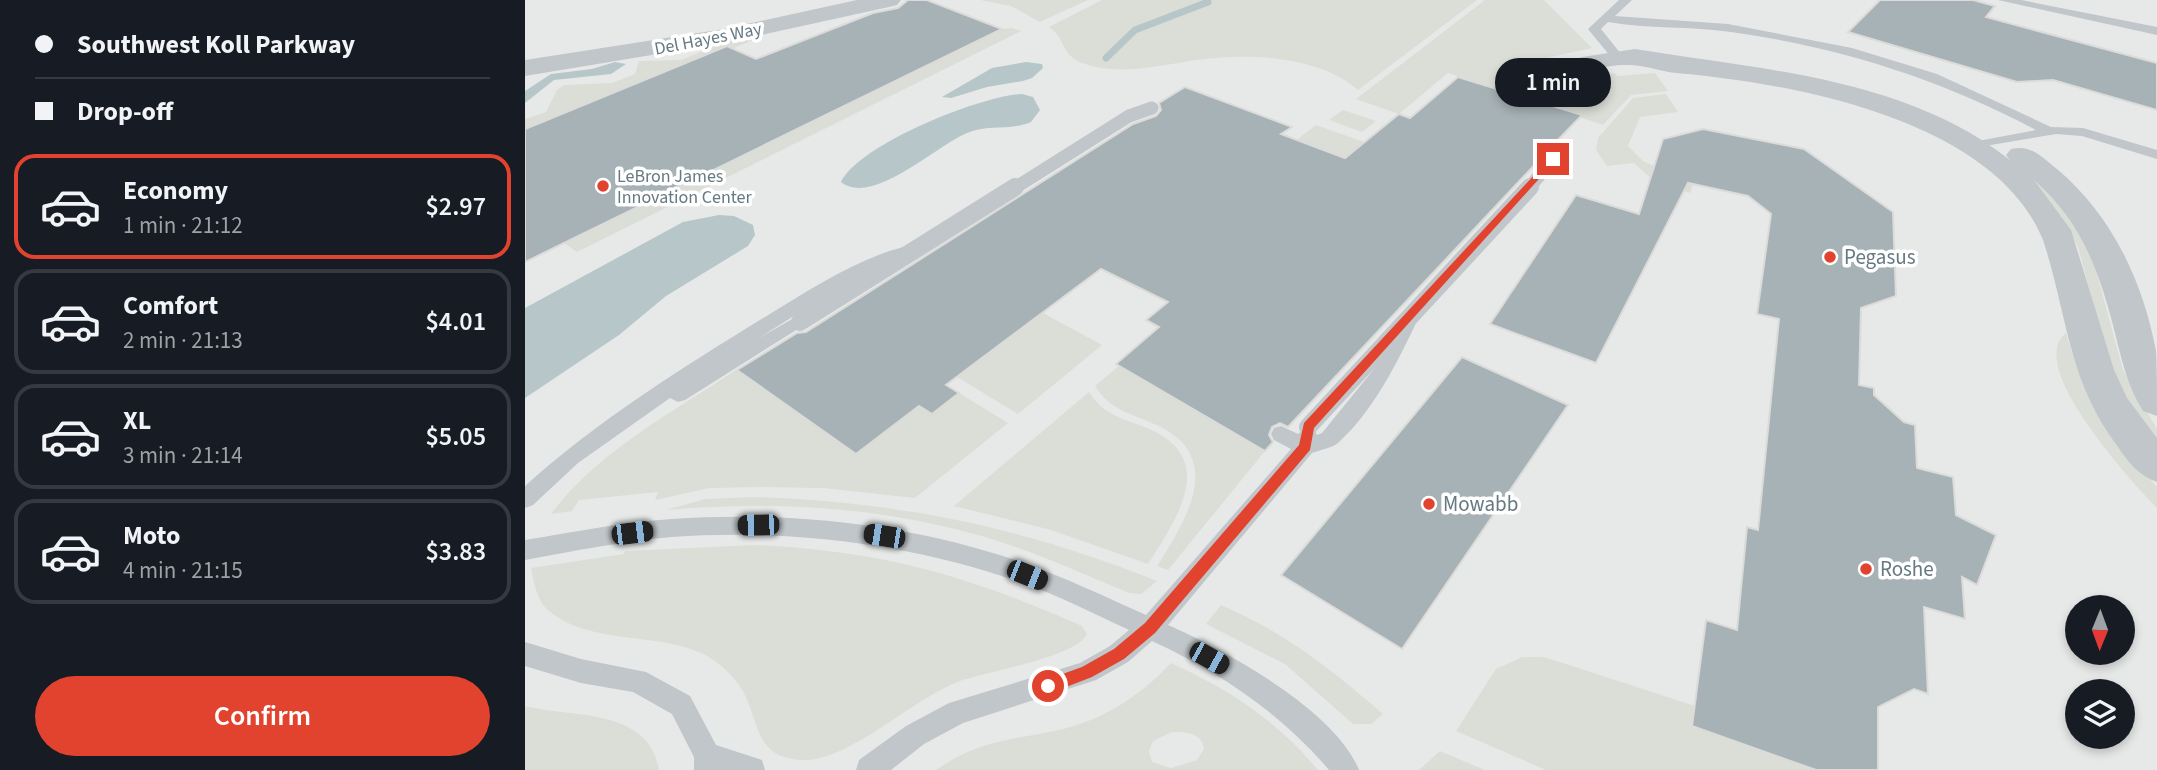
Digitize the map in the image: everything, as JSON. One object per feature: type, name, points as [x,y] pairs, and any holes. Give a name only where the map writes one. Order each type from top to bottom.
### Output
[{"type":"street","name":"Del Hayes Way","points":[[525,68],[725,36],[889,0]]},
{"type":"street","points":[[1532,82],[1568,69],[1627,58],[1751,72],[1823,89],[1901,112],[1985,143],[2046,174],[2089,220],[2106,250],[2148,387],[2157,401]]},
{"type":"street","points":[[1985,143],[2036,199],[2052,223],[2062,249],[2088,354],[2101,388],[2120,420],[2157,465]]},
{"type":"lane","points":[[1626,0],[1594,29],[1627,58]]},
{"type":"lane","points":[[2004,0],[2157,31]]},
{"type":"lane","points":[[1605,18],[1730,29],[1786,38],[1892,64],[1950,83],[2000,104],[2047,130]]},
{"type":"lane","points":[[525,499],[571,457],[631,418],[715,357],[834,283],[925,241],[1123,117],[1147,111],[1129,116],[1041,175],[800,322],[759,351],[631,418]]},
{"type":"lane","points":[[1985,143],[2047,130],[2083,132],[2157,155]]},
{"type":"lane","points":[[866,769],[915,735],[958,712],[1087,672],[1119,654],[1150,628],[1307,437],[1402,316],[1476,236],[1543,170],[1547,152]]},
{"type":"lane","points":[[1007,190],[1041,175]]},
{"type":"lane","points":[[1281,434],[1329,439],[1382,373],[1409,320],[1476,236]]},
{"type":"lane","points":[[525,550],[632,533],[758,525],[858,532],[910,540],[1009,568],[1150,628],[1258,685],[1300,718],[1346,770]]},
{"type":"lane","points":[[525,654],[581,671],[637,681],[681,705],[707,762],[752,770]]},
{"type":"shaded area","points":[[525,0],[2157,0],[2157,770],[525,770]]},
{"type":"shaded area","points":[[980,0],[1088,0],[1040,22],[1011,6]]},
{"type":"shaded area","points":[[1102,0],[1477,0],[1358,90],[1342,78],[1323,70],[1281,59],[1217,58],[1127,69],[1085,64],[1067,52],[1049,27]]},
{"type":"shaded area","points":[[1485,0],[1544,0],[1592,48],[1546,58],[1508,75],[1551,95],[1580,82],[1614,73],[1618,76],[1655,73],[1668,91],[1631,95],[1603,125],[1448,73],[1399,114],[1356,99]]},
{"type":"shaded area","points":[[1002,29],[1021,31],[577,252],[564,243]]},
{"type":"shaded area","points":[[757,33],[763,36],[734,48],[729,46],[755,35],[525,129],[525,119],[546,112],[557,90],[564,85],[612,83],[635,74],[639,61],[681,60],[745,34]]},
{"type":"shaded area","points":[[615,62],[626,64],[611,74],[554,80],[525,103],[525,91],[551,74],[592,69]]},
{"type":"shaded area","points":[[1026,62],[1042,64],[1043,68],[1032,78],[1023,81],[987,87],[951,98],[942,97],[992,68]]},
{"type":"shaded area","points":[[1022,94],[1033,97],[1040,110],[1031,122],[967,133],[887,181],[870,187],[854,188],[841,182],[853,167],[871,152],[923,124],[979,103]]},
{"type":"shaded area","points":[[1666,94],[1678,112],[1640,117],[1628,146],[1643,161],[1693,184],[1690,193],[1653,180],[1634,163],[1607,166],[1596,150],[1598,138],[1633,98]]},
{"type":"shaded area","points":[[1343,110],[1376,121],[1362,132],[1329,120]]},
{"type":"shaded area","points":[[1316,125],[1364,142],[1284,206],[1237,186]]},
{"type":"shaded area","points":[[2008,159],[2057,197],[2090,248],[2123,370],[2157,429],[2157,445],[2131,409],[2110,367],[2078,247],[2047,200]]},
{"type":"shaded area","points":[[719,215],[734,216],[753,225],[755,235],[748,246],[666,296],[619,335],[525,398],[525,308],[683,222]]},
{"type":"shaded area","points":[[1043,313],[1102,345],[1018,414],[957,377]]},
{"type":"shaded area","points":[[2066,333],[2081,378],[2101,416],[2157,487],[2157,508],[2106,450],[2070,396],[2059,370],[2057,349]]},
{"type":"shaded area","points":[[1119,366],[1265,451],[1168,570],[1157,566],[1189,508],[1195,469],[1189,452],[1175,436],[1120,409],[1107,400],[1095,386]]},
{"type":"shaded area","points":[[736,370],[856,453],[919,406],[932,414],[959,393],[1008,423],[915,498],[823,488],[709,488],[655,500],[658,492],[579,500],[572,511],[551,514],[570,491],[613,452]]},
{"type":"shaded area","points":[[1089,392],[1107,411],[1147,428],[1169,441],[1182,456],[1187,473],[1185,491],[1170,528],[1148,564],[1051,530],[954,506]]},
{"type":"shaded area","points":[[754,497],[860,505],[960,521],[1058,546],[1157,581],[1141,594],[1129,593],[1013,546],[898,517],[782,506],[666,510],[705,499]]},
{"type":"shaded area","points":[[755,545],[844,553],[923,569],[1040,608],[1082,626],[1087,634],[1079,643],[1048,657],[955,683],[837,752],[818,759],[800,760],[777,754],[763,741],[741,687],[716,662],[683,647],[603,634],[565,622],[549,611],[542,602],[531,568],[624,554],[625,551]]},
{"type":"shaded area","points":[[1221,605],[1267,628],[1307,653],[1383,714],[1371,724],[1353,724],[1285,664],[1206,624]]},
{"type":"shaded area","points":[[1522,657],[1543,657],[1695,706],[1692,726],[1816,770],[1546,770],[1456,731],[1496,669]]},
{"type":"shaded area","points":[[1171,663],[1232,695],[1269,721],[1318,770],[936,770],[969,751],[1067,728],[1111,711],[1137,694]],"holes":[[[1172,732],[1192,734],[1200,739],[1204,749],[1197,760],[1171,768],[1152,762],[1149,751],[1153,741]]]},
{"type":"shaded area","points":[[525,706],[585,715],[624,725],[640,735],[652,750],[659,770],[525,770]]},
{"type":"shaded area","points":[[1440,751],[1485,770],[1419,770]]},
{"type":"building","name":"LeBron James Innovation Center","points":[[908,0],[927,0],[1002,29],[525,262],[525,129],[727,46],[756,59],[873,13],[898,8]]},
{"type":"building","points":[[1880,0],[1973,0],[1995,6],[1986,17],[2157,63],[2157,110],[2053,80],[2017,82],[1848,32]]},
{"type":"building","points":[[1458,77],[1582,115],[1555,143],[1549,141],[1542,144],[1542,157],[1288,427],[1280,423],[1272,427],[1269,435],[1273,442],[1265,451],[1116,364],[1159,327],[1146,320],[1168,302],[1101,269],[946,385],[959,393],[932,414],[919,406],[856,454],[737,370],[797,333],[806,332],[1133,124],[1156,116],[1161,110],[1159,103],[1185,87],[1292,127],[1281,134],[1345,158],[1399,114],[1410,118]]},
{"type":"building","name":"Roshe","points":[[1703,129],[1804,149],[1893,212],[1896,296],[1861,308],[1859,385],[1874,388],[1874,395],[1904,422],[1915,425],[1917,468],[1953,477],[1956,515],[1996,535],[1977,585],[1962,577],[1965,619],[1924,607],[1928,694],[1914,689],[1878,707],[1878,770],[1816,770],[1692,726],[1706,620],[1737,630],[1747,527],[1758,530],[1779,319],[1757,314],[1771,214],[1748,196],[1688,183],[1596,363],[1490,324],[1576,195],[1639,214],[1663,139]]},
{"type":"building","name":"Mowabb","points":[[1462,357],[1568,405],[1402,649],[1281,575]]},
{"type":"waterway","points":[[1106,58],[1135,30],[1208,2]]},
{"type":"place","name":"LeBron James Innovation Center","points":[[603,186]]},
{"type":"place","name":"Pegasus","points":[[1830,257]]},
{"type":"place","name":"Mowabb","points":[[1429,504]]},
{"type":"place","name":"Roshe","points":[[1866,569]]},
{"type":"route","points":[[1048,686],[1087,672],[1119,654],[1150,628],[1305,447],[1308,426],[1553,159]]}]
